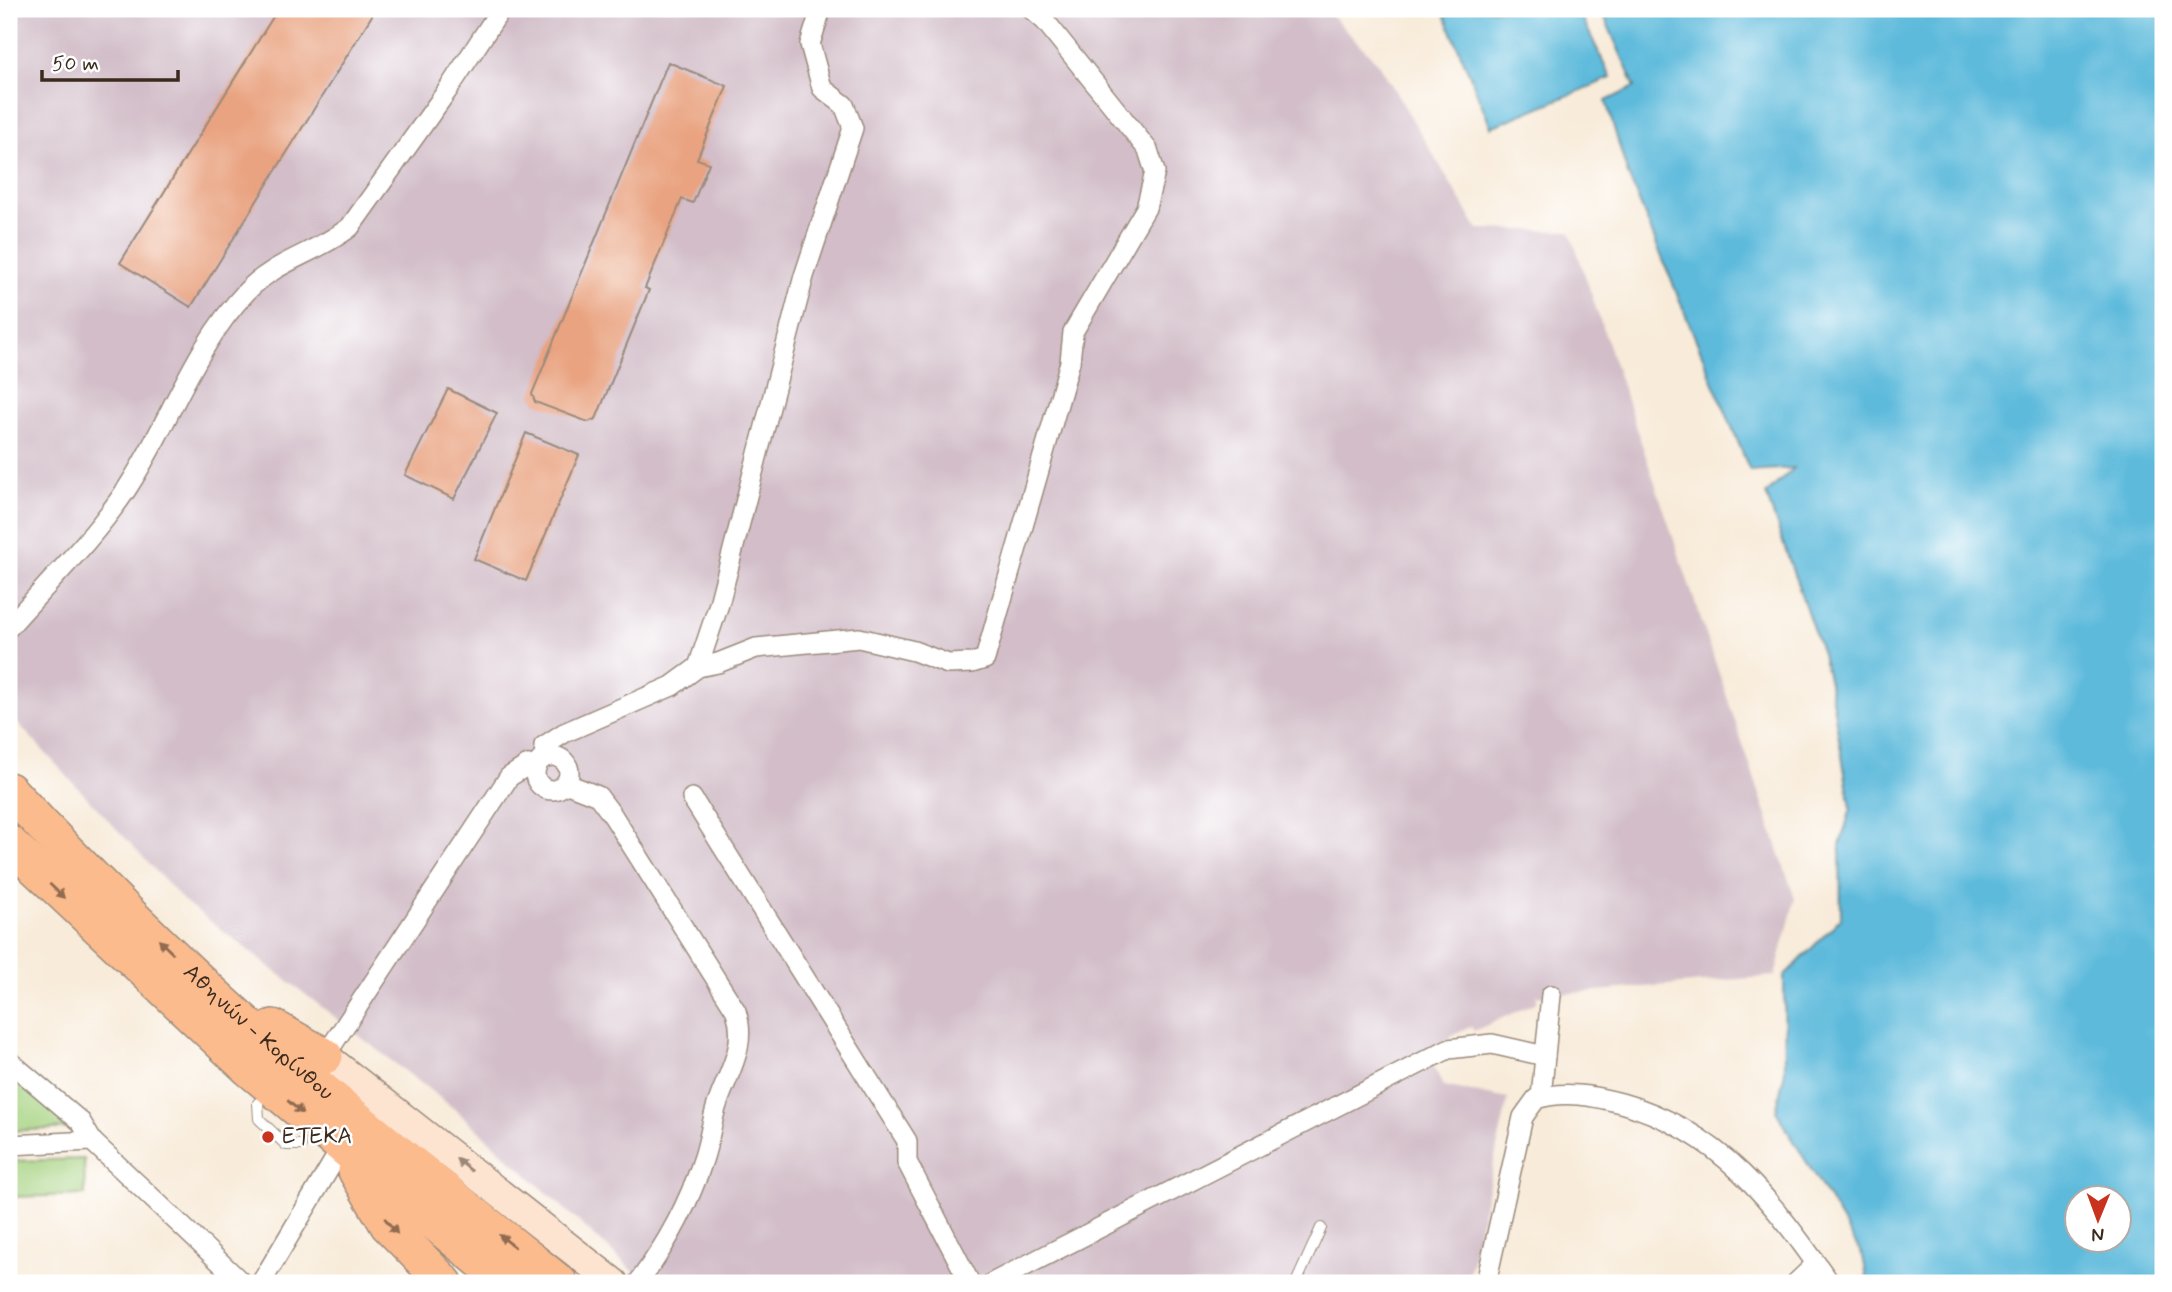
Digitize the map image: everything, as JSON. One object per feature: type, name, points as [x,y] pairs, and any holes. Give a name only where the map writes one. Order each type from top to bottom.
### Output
[{"type":"highway","name":"Αθηνών - Κορίνθου","points":[[9,790],[215,994],[422,1173],[560,1283]]},
{"type":"highway","name":"Αθηνών - Κορίνθου","points":[[9,843],[158,985],[342,1147],[507,1283]]},
{"type":"highway","points":[[215,994],[325,1056]]},
{"type":"highway","points":[[342,1147],[388,1225],[445,1283]]},
{"type":"main road","points":[[325,1056],[614,1283]]},
{"type":"street","points":[[9,628],[125,491],[191,367],[230,310],[269,271],[334,240],[350,227],[439,103],[501,9]]},
{"type":"street","points":[[698,667],[722,591],[804,276],[853,128],[844,105],[822,88],[810,44],[821,9]]},
{"type":"street","points":[[325,1056],[509,777],[536,760],[564,733],[673,686],[698,667],[718,663],[756,649],[859,638],[914,651],[948,664],[972,663],[985,659],[1067,374],[1073,332],[1146,208],[1155,172],[1147,150],[1045,21],[1031,9]]},
{"type":"street","points":[[536,760],[537,780],[545,788],[554,789],[565,783],[598,796],[736,1011],[742,1029],[738,1052],[716,1108],[703,1159],[691,1191],[656,1258],[638,1283]]},
{"type":"street","points":[[692,798],[907,1141],[907,1162],[971,1283]]},
{"type":"street","points":[[1541,1097],[1551,995]]},
{"type":"street","points":[[992,1283],[1448,1049],[1492,1044],[1545,1056]]},
{"type":"street","points":[[9,1061],[81,1122],[92,1141],[242,1283]]},
{"type":"street","points":[[1486,1283],[1519,1128],[1528,1107],[1541,1097],[1576,1095],[1613,1101],[1658,1115],[1696,1134],[1747,1179],[1830,1283]]},
{"type":"street","points":[[9,1144],[92,1141]]},
{"type":"street","points":[[261,1283],[342,1147]]},
{"type":"street","points":[[1796,1283],[1816,1264]]},
{"type":"lane","points":[[258,1103],[259,1119],[286,1145],[301,1145]]},
{"type":"lane","points":[[1296,1283],[1321,1228]]},
{"type":"shaded area","points":[[9,9],[1325,9],[1379,64],[1478,229],[1570,231],[1795,899],[1775,976],[1537,996],[1537,1002],[1474,1031],[1471,1026],[1426,1051],[1444,1086],[1508,1099],[1467,1283],[646,1283],[457,1111],[184,901],[9,714]]},
{"type":"green space","points":[[10,1070],[72,1128],[9,1131]]},
{"type":"green space","points":[[84,1159],[85,1195],[9,1197],[9,1161]]},
{"type":"water","points":[[1434,9],[1578,9],[1611,78],[1491,127],[1444,13]]},
{"type":"water","points":[[1601,9],[2163,9],[2163,1283],[1868,1283],[1863,1256],[1776,1111],[1785,1071],[1784,977],[1841,918],[1840,845],[1851,808],[1822,654],[1766,494],[1794,468],[1750,471],[1628,175],[1606,101],[1635,87]]},
{"type":"building","points":[[278,9],[376,9],[191,307],[120,263]]},
{"type":"building","points":[[668,62],[727,86],[697,159],[709,163],[693,203],[682,199],[645,288],[649,290],[596,419],[588,422],[535,402],[532,394]]},
{"type":"building","points":[[448,389],[497,413],[454,499],[405,475]]},
{"type":"building","points":[[526,433],[579,455],[526,581],[474,559]]},
{"type":"place","name":"ΕΤΕΚΑ","points":[[268,1137]]}]
